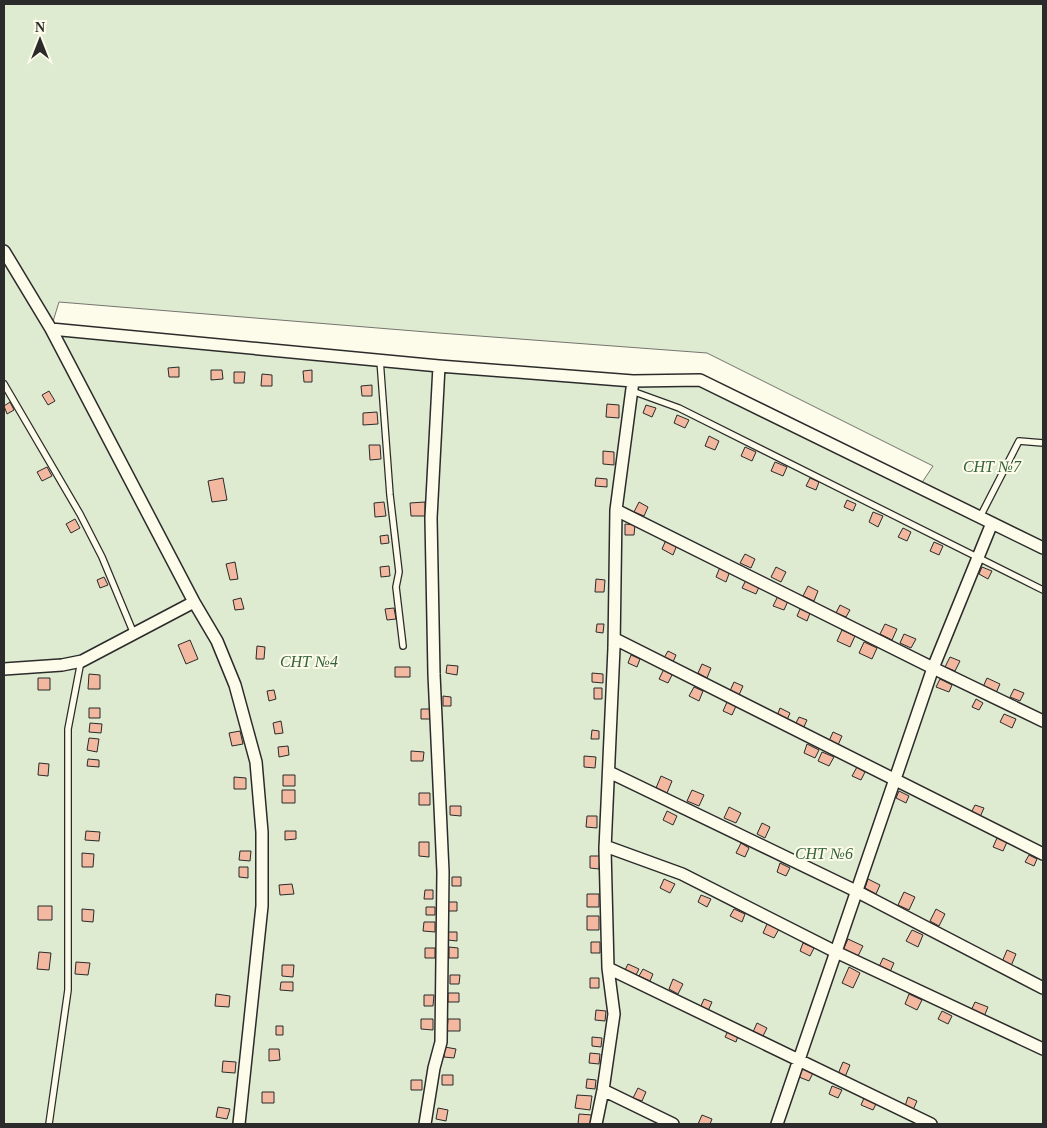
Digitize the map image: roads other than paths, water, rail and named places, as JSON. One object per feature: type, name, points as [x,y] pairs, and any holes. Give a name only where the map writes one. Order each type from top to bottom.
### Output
[{"type":"street","points":[[4,251],[51,329],[194,602],[217,641],[235,685],[256,762],[262,832],[262,906],[239,1124]]},
{"type":"street","points":[[51,329],[633,386],[700,380],[1043,548]]},
{"type":"street","points":[[425,1124],[434,1068],[441,1042],[443,872],[434,674],[431,518],[439,366]]},
{"type":"street","points":[[596,1124],[614,1014],[608,968],[605,846],[614,639],[616,510],[633,386]]},
{"type":"street","points":[[616,510],[1043,721]]},
{"type":"street","points":[[777,1124],[933,668],[992,523]]},
{"type":"street","points":[[4,669],[62,665],[82,661],[194,602]]},
{"type":"street","points":[[614,639],[1043,854]]},
{"type":"street","points":[[609,772],[856,891],[1043,988]]},
{"type":"street","points":[[605,846],[682,874],[836,952],[1043,1048]]},
{"type":"street","points":[[608,968],[931,1124]]},
{"type":"street","points":[[603,1090],[673,1124]]},
{"type":"lane","points":[[380,360],[390,495],[399,572],[396,587],[403,646]]},
{"type":"lane","points":[[4,384],[89,531],[102,557],[134,634]]},
{"type":"lane","points":[[633,386],[1043,590]]},
{"type":"lane","points":[[980,517],[1019,441],[1043,443]]},
{"type":"lane","points":[[49,1124],[68,990],[68,729],[82,661]]},
{"type":"park label","name":"СНТ №7","points":[[992,466]]},
{"type":"park label","name":"СНТ №4","points":[[309,661]]},
{"type":"park label","name":"СНТ №6","points":[[824,853]]}]
